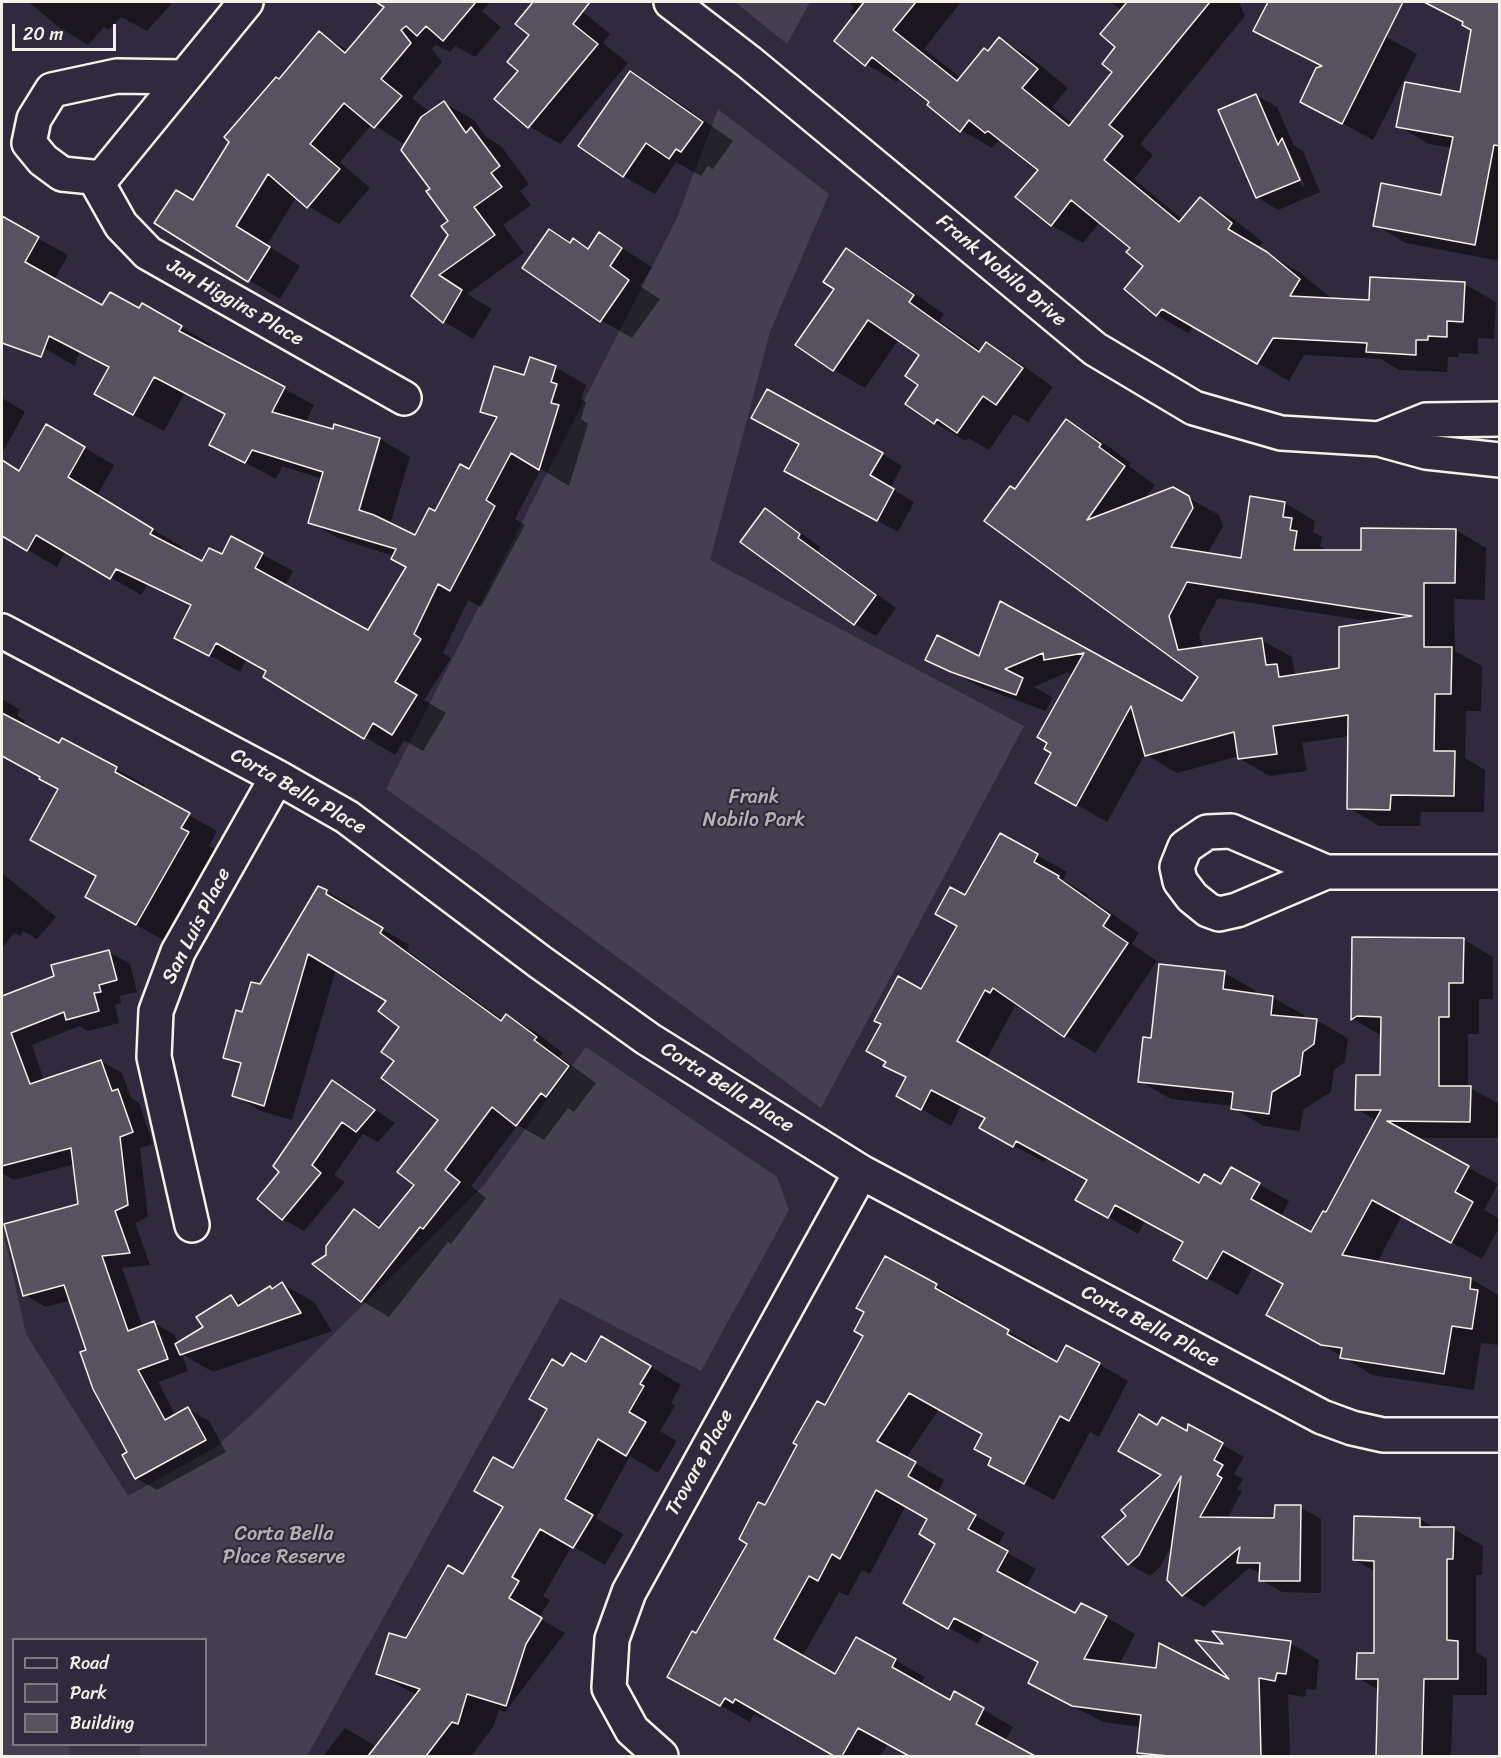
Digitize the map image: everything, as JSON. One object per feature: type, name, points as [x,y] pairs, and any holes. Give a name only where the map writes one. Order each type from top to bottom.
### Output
[{"type":"street","points":[[184,77],[117,76],[52,90],[34,119],[29,143],[43,160],[62,174],[102,178],[246,2]]},
{"type":"street","name":"Frank Nobilo Drive","points":[[671,2],[749,62],[1095,350],[1194,408],[1281,433],[1379,439],[1426,452],[1500,460]]},
{"type":"street","name":"Jan Higgins Place","points":[[94,177],[121,225],[148,253],[404,398]]},
{"type":"street","name":"Frank Nobilo Drive","points":[[1379,439],[1426,420],[1500,419]]},
{"type":"street","name":"Corta Bella Place","points":[[2,631],[277,777],[347,817],[540,962],[648,1039],[861,1172],[1322,1417],[1352,1428],[1383,1435],[1500,1435]]},
{"type":"street","name":"San Luis Place","points":[[192,1225],[154,1057],[156,1011],[178,952],[277,777]]},
{"type":"street","points":[[1326,872],[1500,872]]},
{"type":"street","name":"Trovare Place","points":[[661,1756],[632,1730],[609,1688],[612,1639],[629,1592],[861,1172]]},
{"type":"shaded area","points":[[69,1746],[139,1746],[140,1756],[69,1756]]},
{"type":"green space","points":[[735,2],[810,2],[787,44]]},
{"type":"green space","name":"Frank Nobilo Park","points":[[718,109],[829,194],[770,332],[710,560],[1024,726],[821,1108],[481,856],[386,789],[677,218]]},
{"type":"green space","name":"Corta Bella Place Reserve","points":[[586,1047],[777,1177],[789,1210],[701,1371],[560,1298],[307,1756],[140,1756],[139,1746],[207,1746],[207,1638],[12,1638],[12,1746],[69,1746],[69,1756],[2,1756],[2,1225],[26,1334],[128,1496],[216,1447],[259,1408],[484,1185]]},
{"type":"building","points":[[376,2],[476,2],[443,41],[426,26],[417,36],[406,26],[401,30],[411,43],[381,79],[402,96],[374,128],[344,103],[310,144],[340,169],[307,208],[268,174],[236,226],[270,247],[248,282],[154,223],[176,190],[193,200],[229,142],[224,137],[276,77],[279,79],[319,31],[345,53],[384,7]]},
{"type":"building","points":[[533,2],[590,2],[573,24],[598,44],[528,128],[494,99],[518,71],[507,62],[529,35],[515,24]]},
{"type":"building","points":[[864,2],[916,2],[893,30],[957,81],[984,48],[988,51],[999,37],[1038,69],[1022,88],[1069,126],[1112,72],[1102,64],[1115,47],[1100,34],[1127,2],[1210,2],[1109,125],[1123,136],[1104,160],[1179,222],[1200,197],[1232,223],[1228,229],[1267,252],[1300,279],[1290,296],[1369,300],[1370,277],[1465,282],[1463,322],[1447,321],[1447,337],[1428,336],[1428,340],[1416,340],[1416,355],[1366,352],[1367,343],[1273,338],[1257,364],[1162,309],[1156,316],[1124,289],[1143,266],[1126,252],[1130,248],[1071,200],[1051,226],[1015,197],[1038,170],[988,131],[985,133],[969,120],[960,132],[927,105],[929,102],[872,57],[865,66],[834,41]]},
{"type":"building","points":[[1268,2],[1403,2],[1342,124],[1300,102],[1316,68],[1322,66],[1253,31]]},
{"type":"building","points":[[1424,2],[1500,2],[1500,146],[1494,145],[1475,245],[1373,226],[1381,183],[1441,195],[1453,137],[1396,127],[1405,82],[1460,92],[1471,30],[1462,25],[1463,22]]},
{"type":"building","points":[[630,71],[703,122],[681,152],[676,149],[669,159],[646,143],[623,177],[578,146]]},
{"type":"building","points":[[1256,94],[1278,145],[1282,138],[1300,180],[1256,198],[1218,110]]},
{"type":"building","points":[[444,101],[466,133],[471,127],[500,166],[491,173],[502,187],[474,207],[495,235],[439,275],[462,290],[443,323],[411,296],[448,235],[441,226],[448,221],[426,191],[430,189],[401,150],[421,117]]},
{"type":"building","points":[[2,216],[39,237],[25,262],[102,305],[110,292],[139,308],[142,303],[182,326],[179,331],[285,387],[272,412],[333,429],[334,424],[380,438],[359,510],[415,535],[429,508],[435,511],[460,464],[469,469],[497,417],[480,412],[494,366],[524,375],[530,357],[556,366],[551,382],[557,384],[551,403],[559,405],[539,470],[511,453],[486,500],[495,506],[450,591],[438,584],[414,634],[421,639],[395,682],[417,695],[392,735],[373,723],[364,739],[263,677],[266,671],[216,643],[209,656],[174,638],[191,605],[116,569],[110,579],[36,535],[27,551],[2,536],[2,460],[19,471],[46,424],[85,447],[68,477],[153,529],[150,534],[202,561],[209,548],[222,554],[231,536],[263,553],[255,568],[368,630],[406,567],[391,559],[396,549],[308,523],[323,472],[252,450],[245,463],[209,445],[225,414],[154,377],[133,415],[94,394],[109,367],[49,336],[41,357],[2,343]]},
{"type":"building","points":[[549,229],[570,243],[573,238],[588,249],[599,232],[622,248],[610,266],[629,280],[600,322],[522,268]]},
{"type":"building","points":[[846,248],[914,295],[909,302],[979,352],[986,342],[1023,368],[996,405],[983,396],[957,433],[937,419],[934,424],[905,404],[918,385],[905,376],[919,355],[868,320],[833,371],[795,345],[834,289],[823,282]]},
{"type":"building","points":[[767,389],[883,453],[870,475],[894,489],[877,521],[784,471],[799,444],[751,418]]},
{"type":"building","points":[[1066,419],[1101,444],[1099,447],[1125,466],[1087,520],[1173,487],[1189,496],[1193,508],[1171,547],[1241,558],[1250,496],[1285,502],[1283,517],[1292,518],[1290,530],[1297,531],[1294,550],[1361,550],[1361,528],[1456,529],[1455,583],[1424,583],[1424,647],[1452,647],[1451,694],[1435,694],[1434,751],[1455,751],[1454,796],[1391,795],[1390,810],[1347,809],[1348,715],[1273,726],[1277,754],[1238,759],[1234,732],[1145,756],[1131,706],[1076,806],[1035,783],[1051,753],[1044,749],[1047,743],[1037,737],[1084,653],[1044,660],[1043,653],[1005,669],[1023,678],[1016,695],[951,672],[925,660],[937,635],[979,656],[1000,601],[1182,701],[1198,677],[984,521],[1010,486],[1015,489]],"holes":[[[1187,582],[1412,616],[1339,627],[1339,668],[1279,677],[1277,664],[1266,665],[1262,638],[1178,650],[1169,616]]]},
{"type":"building","points":[[765,508],[800,534],[798,538],[876,595],[854,625],[740,542]]},
{"type":"building","points":[[2,713],[59,743],[62,738],[117,767],[115,772],[190,813],[181,828],[189,832],[136,925],[85,897],[96,876],[30,840],[58,789],[2,756]]},
{"type":"building","points":[[1000,833],[1038,854],[1034,862],[1059,876],[1058,878],[1110,915],[1103,926],[1128,943],[1064,1037],[993,988],[990,993],[985,990],[957,1041],[1199,1183],[1204,1174],[1221,1184],[1231,1167],[1260,1183],[1251,1199],[1311,1232],[1323,1211],[1326,1212],[1381,1110],[1355,1110],[1356,1075],[1380,1075],[1381,1017],[1357,1016],[1351,1020],[1352,937],[1464,938],[1463,983],[1449,983],[1449,1017],[1439,1017],[1439,1086],[1471,1086],[1470,1122],[1387,1121],[1469,1166],[1455,1192],[1473,1202],[1451,1243],[1372,1200],[1342,1255],[1471,1278],[1470,1289],[1478,1290],[1472,1329],[1452,1326],[1444,1374],[1340,1358],[1342,1348],[1321,1345],[1266,1315],[1283,1284],[1223,1251],[1207,1279],[1173,1260],[1183,1242],[1115,1205],[1108,1218],[1075,1200],[1087,1180],[1016,1141],[1013,1147],[979,1128],[985,1118],[931,1090],[921,1110],[896,1096],[906,1077],[883,1066],[886,1062],[866,1051],[881,1024],[874,1021],[898,976],[921,989],[957,926],[935,914],[950,887],[965,895]]},
{"type":"building","points":[[318,886],[327,890],[326,894],[383,928],[380,933],[501,1021],[506,1014],[537,1037],[534,1040],[569,1066],[546,1097],[541,1093],[516,1126],[492,1107],[445,1170],[460,1182],[423,1229],[420,1227],[361,1302],[312,1264],[326,1255],[326,1246],[354,1209],[379,1228],[414,1185],[397,1172],[438,1120],[381,1078],[394,1061],[381,1052],[399,1027],[378,1011],[386,1001],[308,954],[264,1106],[232,1096],[241,1063],[223,1058],[236,1010],[242,1012],[251,982],[260,984]]},
{"type":"building","points":[[109,950],[117,980],[99,985],[101,992],[94,993],[99,1011],[66,1020],[64,1012],[11,1033],[30,1084],[101,1060],[112,1091],[118,1089],[133,1132],[120,1137],[128,1205],[115,1211],[130,1253],[102,1256],[128,1331],[154,1321],[168,1359],[138,1370],[165,1420],[188,1407],[206,1440],[135,1479],[122,1455],[127,1452],[93,1389],[80,1352],[86,1350],[64,1285],[23,1296],[4,1224],[78,1204],[71,1148],[2,1166],[2,996],[54,976],[51,965]]},
{"type":"building","points":[[1159,964],[1225,971],[1223,989],[1273,996],[1271,1015],[1317,1019],[1314,1044],[1303,1052],[1300,1075],[1272,1092],[1269,1114],[1231,1109],[1233,1092],[1138,1082],[1143,1037],[1151,1038]]},
{"type":"building","points":[[332,1080],[375,1110],[356,1132],[342,1122],[312,1165],[321,1173],[282,1220],[257,1199],[279,1172],[273,1166]]},
{"type":"building","points":[[885,1256],[937,1284],[935,1288],[1009,1330],[1007,1334],[1057,1362],[1066,1345],[1100,1363],[1069,1421],[1060,1416],[1024,1484],[988,1465],[991,1458],[974,1449],[982,1434],[909,1393],[877,1441],[916,1462],[908,1476],[976,1515],[968,1529],[1008,1551],[997,1571],[1075,1613],[1081,1603],[1107,1616],[1084,1659],[1156,1668],[1159,1643],[1229,1679],[1195,1640],[1223,1644],[1212,1631],[1291,1641],[1286,1674],[1277,1673],[1275,1681],[1259,1678],[1261,1756],[1169,1756],[1137,1753],[1141,1715],[1072,1706],[1028,1683],[1038,1662],[954,1618],[948,1629],[903,1603],[935,1544],[919,1534],[927,1519],[876,1490],[840,1559],[832,1554],[818,1581],[809,1576],[774,1639],[835,1674],[856,1637],[896,1659],[892,1667],[950,1700],[954,1691],[984,1708],[976,1724],[1035,1756],[909,1756],[858,1728],[842,1756],[834,1756],[735,1699],[733,1703],[725,1698],[720,1706],[667,1677],[692,1631],[696,1633],[747,1544],[739,1539],[758,1502],[765,1505],[797,1445],[793,1443],[817,1401],[825,1405],[863,1336],[854,1331],[864,1312],[856,1308]]},
{"type":"building","points":[[282,1282],[301,1313],[180,1355],[175,1344],[203,1327],[196,1317],[231,1295],[238,1306],[270,1286],[272,1289]]},
{"type":"building","points":[[601,1336],[651,1366],[640,1384],[644,1386],[629,1412],[646,1422],[626,1456],[598,1439],[565,1499],[593,1515],[573,1548],[540,1529],[512,1577],[519,1581],[509,1598],[542,1618],[526,1644],[506,1706],[467,1694],[458,1724],[452,1722],[426,1756],[368,1756],[420,1689],[376,1674],[389,1633],[406,1638],[448,1565],[463,1574],[503,1507],[474,1491],[493,1457],[513,1468],[547,1409],[529,1399],[552,1359],[563,1366],[571,1353],[586,1362]]},
{"type":"building","points":[[1139,1414],[1157,1425],[1162,1417],[1187,1431],[1188,1424],[1223,1443],[1214,1460],[1223,1465],[1217,1475],[1222,1478],[1200,1517],[1274,1518],[1275,1505],[1301,1505],[1300,1581],[1259,1581],[1260,1563],[1237,1563],[1240,1547],[1182,1596],[1167,1580],[1181,1476],[1139,1555],[1128,1565],[1102,1537],[1126,1516],[1121,1510],[1161,1475],[1118,1451]]},
{"type":"building","points":[[1354,1516],[1420,1518],[1420,1527],[1454,1527],[1453,1559],[1447,1559],[1447,1640],[1458,1641],[1458,1679],[1424,1679],[1422,1756],[1376,1756],[1378,1679],[1356,1679],[1357,1653],[1374,1653],[1374,1561],[1353,1560]]}]
